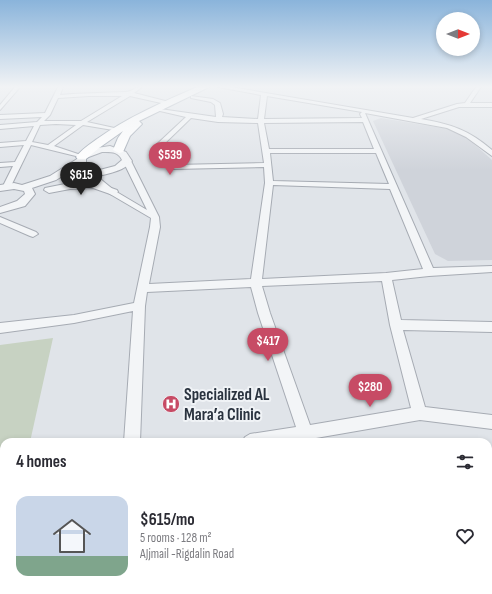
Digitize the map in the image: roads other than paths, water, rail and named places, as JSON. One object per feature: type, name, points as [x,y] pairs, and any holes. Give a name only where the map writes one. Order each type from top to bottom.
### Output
[{"type":"main road","points":[[81,159],[94,145],[116,130],[147,115]]},
{"type":"main road","points":[[120,150],[121,140],[130,129],[143,119],[152,115]]},
{"type":"street","points":[[0,117],[47,115]]},
{"type":"street","points":[[47,115],[38,124],[18,164],[4,187],[27,192],[70,186],[94,185],[113,192]]},
{"type":"street","points":[[49,147],[96,115]]},
{"type":"street","points":[[184,115],[218,120],[261,122],[366,120]]},
{"type":"street","points":[[218,120],[220,115]]},
{"type":"street","points":[[262,115],[261,122],[269,183],[256,284],[264,313],[305,432]]},
{"type":"street","points":[[363,115],[429,272]]},
{"type":"street","points":[[379,115],[458,128],[492,154]]},
{"type":"street","points":[[412,120],[426,115]]},
{"type":"street","points":[[190,116],[157,148],[155,158],[158,162],[173,167],[267,165]]},
{"type":"street","points":[[0,127],[56,122],[82,123],[116,130]]},
{"type":"street","points":[[0,145],[28,143],[49,147],[81,159]]},
{"type":"street","points":[[0,216],[17,206],[27,192],[53,178],[81,159],[100,150],[120,150],[125,155],[155,217],[155,228],[139,306],[132,414],[132,438]]},
{"type":"street","points":[[266,151],[378,151]]},
{"type":"street","points":[[81,159],[81,166],[99,184],[138,209],[155,217]]},
{"type":"street","points":[[49,190],[90,175],[118,168],[127,161]]},
{"type":"street","points":[[0,165],[18,164]]},
{"type":"street","points":[[269,183],[393,187]]},
{"type":"street","points":[[0,210],[17,206]]},
{"type":"street","points":[[0,220],[33,234]]},
{"type":"street","points":[[142,288],[386,277],[429,272],[492,269]]},
{"type":"street","points":[[386,277],[396,325],[420,413]]},
{"type":"street","points":[[0,328],[74,319],[139,306]]},
{"type":"street","points":[[396,325],[492,327]]},
{"type":"street","points":[[272,438],[420,413],[492,422]]},
{"type":"place","name":"Specialized AL Mara’a Clinic","points":[[171,404]]}]
